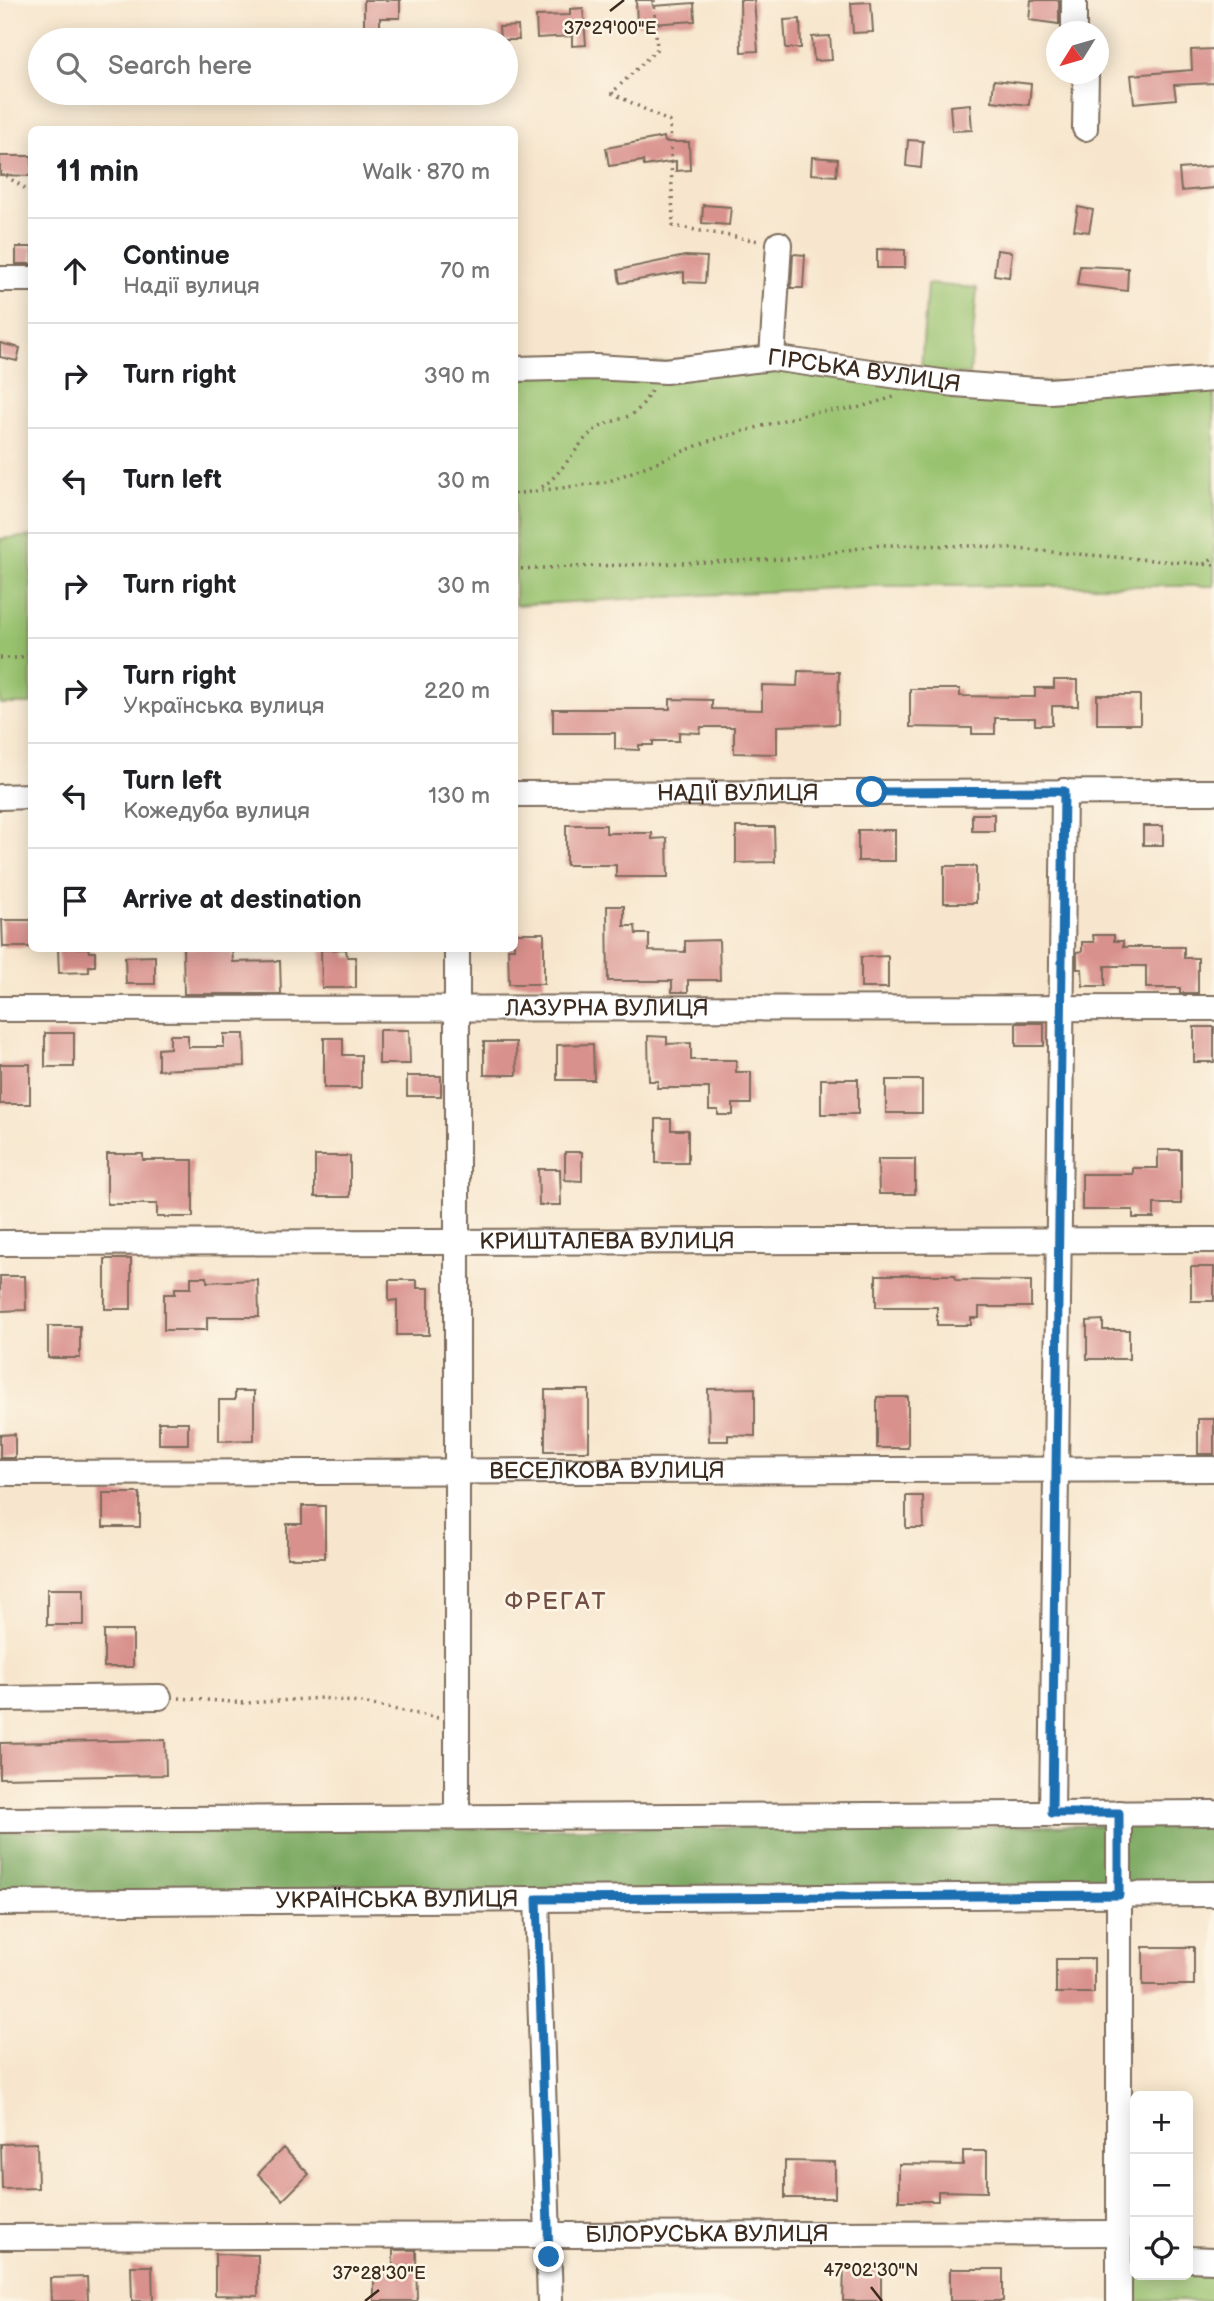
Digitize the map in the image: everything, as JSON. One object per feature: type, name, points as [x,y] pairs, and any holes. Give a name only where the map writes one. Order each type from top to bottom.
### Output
[{"type":"street","points":[[1074,0],[1074,21]]},
{"type":"street","points":[[1085,128],[1086,84]]},
{"type":"street","points":[[772,358],[779,244]]},
{"type":"street","points":[[0,279],[28,279]]},
{"type":"street","name":"ГІРСЬКА ВУЛИЦЯ","points":[[518,369],[595,367],[664,371],[772,358],[954,384],[1049,391],[1214,379]]},
{"type":"street","points":[[1052,1813],[1064,791]]},
{"type":"street","name":"НАДІЇ ВУЛИЦЯ","points":[[518,794],[1214,792]]},
{"type":"street","points":[[0,797],[28,796]]},
{"type":"street","points":[[457,952],[457,1817]]},
{"type":"street","name":"ЛАЗУРНА ВУЛИЦЯ","points":[[0,1009],[1214,1008]]},
{"type":"street","name":"КРИШТАЛЕВА ВУЛИЦЯ","points":[[0,1242],[1214,1240]]},
{"type":"street","name":"ВЕСЕЛКОВА ВУЛИЦЯ","points":[[0,1474],[1214,1469]]},
{"type":"street","points":[[0,1699],[159,1697]]},
{"type":"street","points":[[1119,1813],[1119,2233],[1127,2258],[1119,2301]]},
{"type":"street","points":[[0,1821],[1214,1813]]},
{"type":"street","name":"УКРАЇНСЬКА ВУЛИЦЯ","points":[[0,1903],[1214,1894]]},
{"type":"street","points":[[537,1899],[550,2301]]},
{"type":"street","name":"БІЛОРУСЬКА ВУЛИЦЯ","points":[[0,2237],[1119,2233]]},
{"type":"street","points":[[1193,2259],[1214,2260]]},
{"type":"path","points":[[654,0],[657,49],[612,93],[670,122],[673,226],[779,244]]},
{"type":"path","points":[[0,172],[28,190]]},
{"type":"path","points":[[541,488],[561,473],[597,428],[640,411],[657,385]]},
{"type":"path","points":[[518,493],[541,488],[607,482],[709,441],[809,414],[857,408],[902,396]]},
{"type":"path","points":[[518,569],[789,559],[880,545],[978,546],[1214,565]]},
{"type":"path","points":[[1202,565],[1214,557]]},
{"type":"path","points":[[0,658],[19,658],[28,654]]},
{"type":"path","points":[[159,1697],[246,1703],[322,1698],[457,1720]]},
{"type":"green space","points":[[927,284],[977,288],[970,375],[921,371]]},
{"type":"green space","points":[[772,358],[955,384],[1214,379],[1214,586],[873,586],[518,605],[518,369]]},
{"type":"green space","points":[[28,536],[28,704],[0,704],[0,539]]},
{"type":"green space","points":[[1214,1825],[1214,1894],[0,1903],[0,1831]]},
{"type":"green space","points":[[1119,2258],[1130,2258],[1130,2280],[1193,2280],[1193,2259],[1214,2260],[1214,2301],[1119,2301]]},
{"type":"building","points":[[364,0],[400,0],[400,18],[380,18],[380,28],[364,28]]},
{"type":"building","points":[[636,0],[652,0],[653,6],[694,3],[695,21],[637,25]]},
{"type":"building","points":[[740,0],[754,0],[758,51],[741,52]]},
{"type":"building","points":[[1031,0],[1059,0],[1059,21],[1029,20]]},
{"type":"building","points":[[871,2],[873,32],[853,33],[851,3]]},
{"type":"building","points":[[583,8],[586,45],[572,46],[572,36],[537,38],[536,16],[570,15],[570,9]]},
{"type":"building","points":[[800,19],[801,48],[786,48],[784,20]]},
{"type":"building","points":[[518,26],[519,40],[518,28],[499,27]]},
{"type":"building","points":[[830,36],[832,60],[814,61],[812,37]]},
{"type":"building","points":[[1214,49],[1214,83],[1174,85],[1176,99],[1134,103],[1131,75],[1192,70],[1191,50]]},
{"type":"building","points":[[994,80],[1031,84],[1029,105],[992,101]]},
{"type":"building","points":[[970,104],[972,130],[952,131],[950,106]]},
{"type":"building","points":[[664,137],[665,142],[689,142],[690,170],[676,171],[676,161],[644,166],[643,161],[609,166],[606,148]]},
{"type":"building","points":[[908,140],[923,141],[921,168],[906,166]]},
{"type":"building","points":[[0,156],[28,156],[28,176],[0,175]]},
{"type":"building","points":[[812,157],[838,159],[836,176],[811,174]]},
{"type":"building","points":[[1214,166],[1214,188],[1181,191],[1179,169]]},
{"type":"building","points":[[703,205],[731,207],[729,225],[702,223]]},
{"type":"building","points":[[1078,207],[1093,210],[1089,232],[1074,230]]},
{"type":"building","points":[[16,247],[28,247],[28,264],[16,264]]},
{"type":"building","points":[[877,249],[905,250],[905,268],[877,268]]},
{"type":"building","points":[[997,250],[1012,252],[1009,277],[994,275]]},
{"type":"building","points":[[793,254],[805,255],[803,288],[791,288]]},
{"type":"building","points":[[685,256],[707,257],[705,283],[684,282],[684,272],[620,283],[618,270]]},
{"type":"building","points":[[1080,266],[1128,268],[1127,291],[1077,285]]},
{"type":"building","points":[[0,343],[20,348],[17,361],[0,357]]},
{"type":"building","points":[[798,671],[839,672],[838,724],[777,726],[777,754],[734,753],[734,727],[701,727],[700,733],[679,732],[679,741],[653,741],[653,745],[639,745],[639,750],[615,749],[615,733],[553,733],[553,709],[670,709],[670,699],[712,700],[712,709],[762,710],[762,685],[797,686]]},
{"type":"building","points":[[1054,680],[1078,680],[1078,706],[1052,706],[1052,725],[1035,725],[1035,718],[995,718],[995,734],[972,734],[972,728],[910,727],[910,689],[960,689],[960,696],[1035,697],[1035,688],[1054,688]]},
{"type":"building","points":[[1097,695],[1140,695],[1140,724],[1097,724]]},
{"type":"building","points":[[972,814],[994,814],[994,831],[972,831]]},
{"type":"building","points":[[566,825],[606,825],[606,833],[652,833],[652,839],[667,838],[668,877],[616,877],[616,865],[566,865]]},
{"type":"building","points":[[1143,826],[1163,826],[1163,845],[1143,845]]},
{"type":"building","points":[[736,827],[774,827],[775,862],[736,863]]},
{"type":"building","points":[[858,830],[895,830],[895,861],[858,861]]},
{"type":"building","points":[[944,866],[976,866],[976,903],[944,903]]},
{"type":"building","points":[[607,906],[624,906],[624,926],[635,926],[636,934],[649,934],[649,951],[685,952],[685,941],[719,940],[720,980],[688,980],[688,992],[672,992],[672,981],[608,981]]},
{"type":"building","points":[[2,920],[28,920],[28,947],[3,947]]},
{"type":"building","points":[[518,933],[544,933],[544,984],[509,984],[508,952],[518,952]]},
{"type":"building","points":[[1093,935],[1114,935],[1114,941],[1123,941],[1123,947],[1184,947],[1184,958],[1198,958],[1198,993],[1180,993],[1180,988],[1146,988],[1146,966],[1105,966],[1105,986],[1083,986],[1082,969],[1077,969],[1077,952],[1082,951],[1082,942],[1094,942]]},
{"type":"building","points":[[58,952],[95,952],[95,966],[89,966],[89,972],[59,973]]},
{"type":"building","points":[[183,952],[232,952],[233,962],[280,961],[281,994],[184,994]]},
{"type":"building","points":[[321,952],[346,952],[347,957],[356,957],[356,988],[322,988]]},
{"type":"building","points":[[155,956],[155,984],[126,984],[125,957]]},
{"type":"building","points":[[888,956],[888,988],[861,988],[861,957]]},
{"type":"building","points":[[1016,1023],[1044,1023],[1044,1046],[1016,1046]]},
{"type":"building","points":[[1194,1027],[1214,1027],[1214,1062],[1194,1062]]},
{"type":"building","points":[[379,1030],[409,1030],[410,1064],[379,1064]]},
{"type":"building","points":[[45,1033],[74,1033],[74,1067],[45,1067]]},
{"type":"building","points":[[224,1034],[244,1034],[245,1066],[158,1070],[158,1049],[170,1048],[170,1035],[188,1035],[188,1047],[224,1047]]},
{"type":"building","points":[[648,1036],[667,1037],[667,1044],[691,1043],[691,1060],[736,1060],[736,1072],[751,1072],[751,1104],[733,1104],[733,1115],[718,1115],[718,1110],[709,1110],[709,1088],[657,1088],[658,1081],[649,1081]]},
{"type":"building","points":[[324,1038],[343,1038],[343,1055],[361,1055],[361,1088],[324,1088]]},
{"type":"building","points":[[484,1042],[516,1042],[517,1075],[484,1075]]},
{"type":"building","points":[[593,1044],[594,1080],[557,1080],[557,1045]]},
{"type":"building","points":[[0,1064],[30,1064],[30,1104],[0,1104]]},
{"type":"building","points":[[407,1076],[441,1076],[441,1096],[407,1096]]},
{"type":"building","points":[[821,1079],[858,1079],[858,1114],[821,1114]]},
{"type":"building","points":[[886,1080],[922,1080],[922,1113],[886,1113]]},
{"type":"building","points":[[656,1119],[671,1119],[671,1130],[688,1130],[688,1163],[656,1163]]},
{"type":"building","points":[[1158,1150],[1181,1150],[1181,1204],[1154,1204],[1154,1218],[1133,1218],[1133,1210],[1082,1210],[1082,1174],[1133,1174],[1133,1168],[1158,1168]]},
{"type":"building","points":[[565,1152],[582,1152],[582,1181],[565,1180]]},
{"type":"building","points":[[107,1154],[143,1154],[143,1160],[193,1160],[193,1217],[157,1217],[157,1204],[107,1204]]},
{"type":"building","points":[[315,1156],[350,1156],[350,1197],[315,1197]]},
{"type":"building","points":[[878,1159],[915,1159],[915,1194],[879,1194]]},
{"type":"building","points":[[538,1169],[560,1169],[561,1205],[539,1205]]},
{"type":"building","points":[[105,1259],[131,1259],[131,1309],[105,1309]]},
{"type":"building","points":[[1191,1267],[1214,1267],[1214,1301],[1191,1301]]},
{"type":"building","points":[[876,1275],[955,1275],[956,1280],[1031,1281],[1031,1307],[979,1307],[979,1318],[971,1318],[971,1325],[937,1325],[937,1307],[876,1307]]},
{"type":"building","points":[[0,1276],[25,1276],[26,1310],[0,1311]]},
{"type":"building","points":[[191,1277],[207,1277],[207,1282],[258,1280],[259,1317],[207,1317],[207,1330],[164,1330],[164,1294],[175,1294],[175,1288],[191,1288]]},
{"type":"building","points":[[389,1280],[417,1280],[417,1288],[429,1288],[429,1335],[397,1335],[397,1300],[389,1301]]},
{"type":"building","points":[[1103,1320],[1103,1330],[1129,1330],[1129,1359],[1087,1359],[1087,1321]]},
{"type":"building","points":[[48,1326],[80,1326],[80,1358],[48,1358]]},
{"type":"building","points":[[755,1388],[755,1436],[728,1435],[728,1441],[709,1441],[708,1389]]},
{"type":"building","points":[[545,1390],[589,1390],[589,1451],[545,1451]]},
{"type":"building","points":[[235,1391],[254,1391],[254,1440],[219,1441],[219,1400],[235,1400]]},
{"type":"building","points":[[877,1397],[908,1397],[908,1448],[877,1448]]},
{"type":"building","points":[[1198,1419],[1214,1419],[1214,1454],[1198,1454]]},
{"type":"building","points":[[159,1422],[188,1422],[188,1444],[159,1444]]},
{"type":"building","points":[[15,1434],[15,1458],[0,1458],[0,1435]]},
{"type":"building","points":[[103,1493],[140,1493],[140,1527],[103,1527]]},
{"type":"building","points":[[906,1496],[923,1496],[924,1528],[906,1528]]},
{"type":"building","points":[[302,1506],[325,1506],[325,1558],[287,1558],[287,1524],[302,1524]]},
{"type":"building","points":[[47,1589],[84,1589],[84,1625],[47,1625]]},
{"type":"building","points":[[104,1631],[133,1631],[133,1667],[104,1667]]},
{"type":"building","points":[[165,1740],[166,1775],[0,1778],[0,1743]]},
{"type":"building","points":[[1143,1947],[1194,1947],[1194,1985],[1143,1985]]},
{"type":"building","points":[[1056,1959],[1094,1959],[1094,1993],[1056,1993]]},
{"type":"building","points":[[37,2143],[38,2188],[2,2189],[1,2144]]},
{"type":"building","points":[[283,2148],[309,2174],[283,2200],[258,2174]]},
{"type":"building","points":[[963,2151],[987,2151],[987,2192],[938,2191],[938,2201],[899,2201],[899,2164],[963,2165]]},
{"type":"building","points":[[785,2161],[835,2162],[835,2198],[785,2198]]},
{"type":"building","points":[[393,2250],[416,2250],[417,2301],[374,2301],[374,2268],[393,2268]]},
{"type":"building","points":[[215,2254],[258,2255],[258,2296],[215,2295]]},
{"type":"building","points":[[131,2266],[152,2266],[153,2301],[132,2301]]},
{"type":"building","points":[[844,2267],[881,2268],[881,2301],[843,2301]]},
{"type":"building","points":[[950,2269],[1003,2269],[1003,2301],[950,2301]]},
{"type":"building","points":[[87,2277],[88,2301],[51,2301],[50,2278]]},
{"type":"district","name":"ФРЕГАТ","points":[[556,1601]]},
{"type":"route","points":[[549,2257],[537,1899],[1119,1895],[1119,1813],[1052,1813],[1064,791],[872,792]]}]
